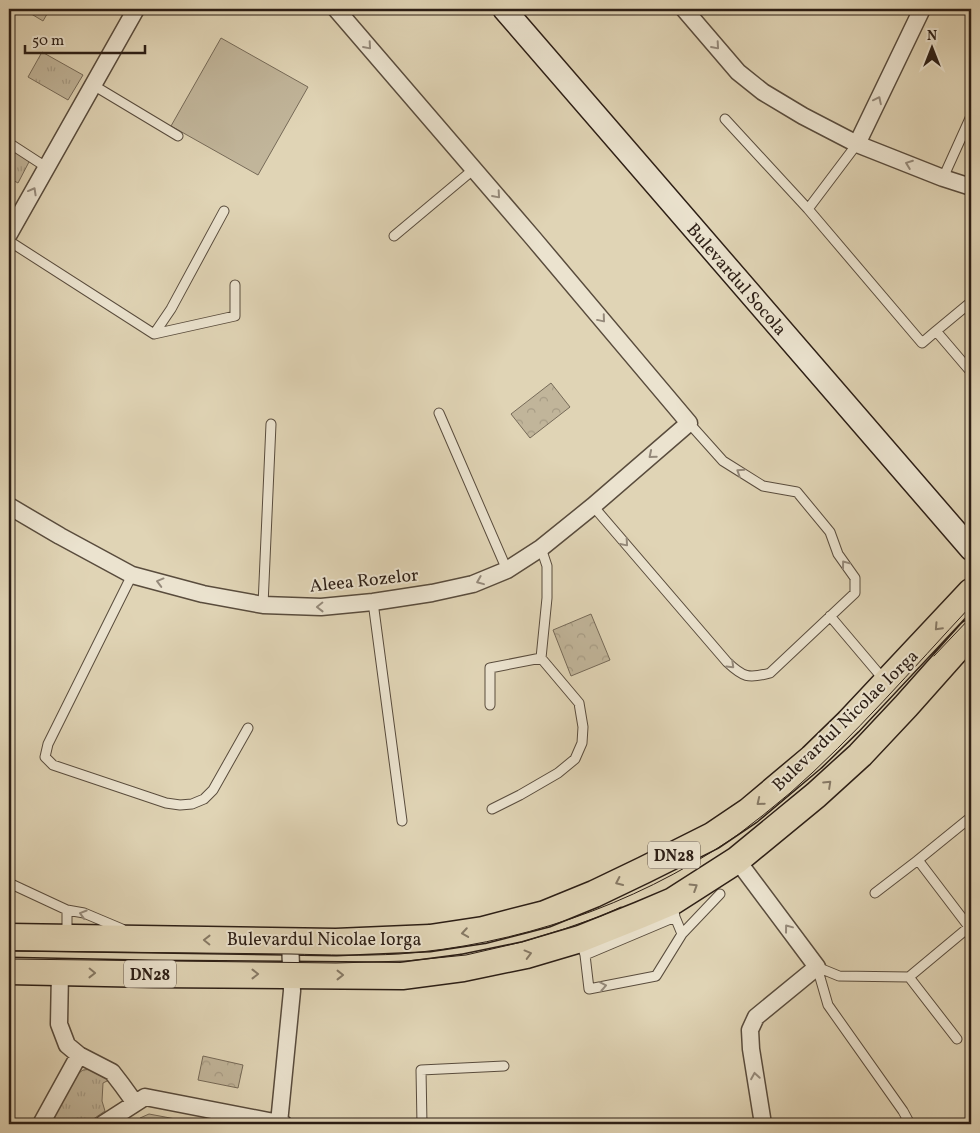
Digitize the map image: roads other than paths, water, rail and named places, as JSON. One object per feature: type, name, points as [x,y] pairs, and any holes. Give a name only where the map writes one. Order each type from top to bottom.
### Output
[{"type":"main road","name":"Bulevardul Socola","points":[[504,9],[971,550]]},
{"type":"main road","name":"Bulevardul Nicolae Iorga","points":[[9,937],[336,942],[430,938],[483,930],[545,914],[594,894],[712,836],[749,811],[812,758],[849,722],[971,592]]},
{"type":"main road","name":"Bulevardul Nicolae Iorga","points":[[9,971],[402,976],[463,968],[526,954],[582,947],[632,919],[674,909],[737,860],[816,795],[860,754],[971,634]]},
{"type":"street","points":[[9,234],[136,9]]},
{"type":"street","points":[[336,9],[690,423]]},
{"type":"street","points":[[684,9],[738,72],[763,92],[803,116],[857,144],[971,187]]},
{"type":"street","points":[[857,144],[922,9]]},
{"type":"street","name":"Aleea Rozelor","points":[[9,506],[68,541],[132,575],[203,594],[263,604],[321,607],[373,602],[432,593],[473,584],[507,570],[541,548],[690,423]]},
{"type":"street","points":[[737,860],[817,967],[756,1017],[750,1030],[762,1124]]},
{"type":"street","points":[[103,1124],[145,1097],[253,1121],[281,1124],[292,991],[290,941]]},
{"type":"street","points":[[60,972],[59,1024],[67,1045],[80,1055],[112,1072],[135,1103]]},
{"type":"street","points":[[41,1124],[80,1055]]},
{"type":"lane","points":[[93,85],[178,136]]},
{"type":"lane","points":[[944,178],[971,116]]},
{"type":"lane","points":[[725,120],[808,209],[922,343],[971,302]]},
{"type":"lane","points":[[9,143],[46,166]]},
{"type":"lane","points":[[808,209],[857,144]]},
{"type":"lane","points":[[394,236],[474,170]]},
{"type":"lane","points":[[154,334],[172,308],[224,211]]},
{"type":"lane","points":[[9,242],[154,334],[235,316],[235,285]]},
{"type":"lane","points":[[936,331],[971,372]]},
{"type":"lane","points":[[439,412],[507,570]]},
{"type":"lane","points":[[593,506],[727,662],[738,672],[749,676],[770,673],[855,593],[855,578],[838,554],[830,532],[797,492],[763,486],[723,461],[690,423]]},
{"type":"lane","points":[[263,604],[271,424]]},
{"type":"lane","points":[[492,808],[520,795],[558,773],[575,758],[582,743],[583,727],[579,704],[540,658],[547,598],[547,566],[541,548]]},
{"type":"lane","points":[[132,575],[48,744],[45,757],[53,765],[166,803],[192,804],[204,799],[213,790],[248,728]]},
{"type":"lane","points":[[373,602],[402,821]]},
{"type":"lane","points":[[830,616],[886,683]]},
{"type":"lane","points":[[490,705],[490,668],[540,658]]},
{"type":"lane","points":[[874,893],[971,817]]},
{"type":"lane","points":[[817,967],[839,976],[909,977],[969,927],[918,860]]},
{"type":"lane","points":[[9,884],[67,910],[84,913],[124,931],[124,939]]},
{"type":"lane","points":[[582,947],[589,989],[656,976],[682,934],[720,894]]},
{"type":"lane","points":[[674,909],[682,934]]},
{"type":"lane","points":[[67,910],[67,938]]},
{"type":"lane","points":[[817,967],[828,1004],[903,1111],[910,1124]]},
{"type":"lane","points":[[909,977],[957,1039]]},
{"type":"lane","points":[[422,1124],[421,1070],[504,1066]]},
{"type":"tram line","points":[[9,951],[399,954],[487,942],[572,918],[613,903],[654,884],[734,837],[762,816],[790,793],[837,749],[971,606]]},
{"type":"tram line","points":[[934,656],[971,617]]},
{"type":"tram line","points":[[9,959],[336,963],[406,961],[466,955],[522,942],[601,916],[621,907]]}]
